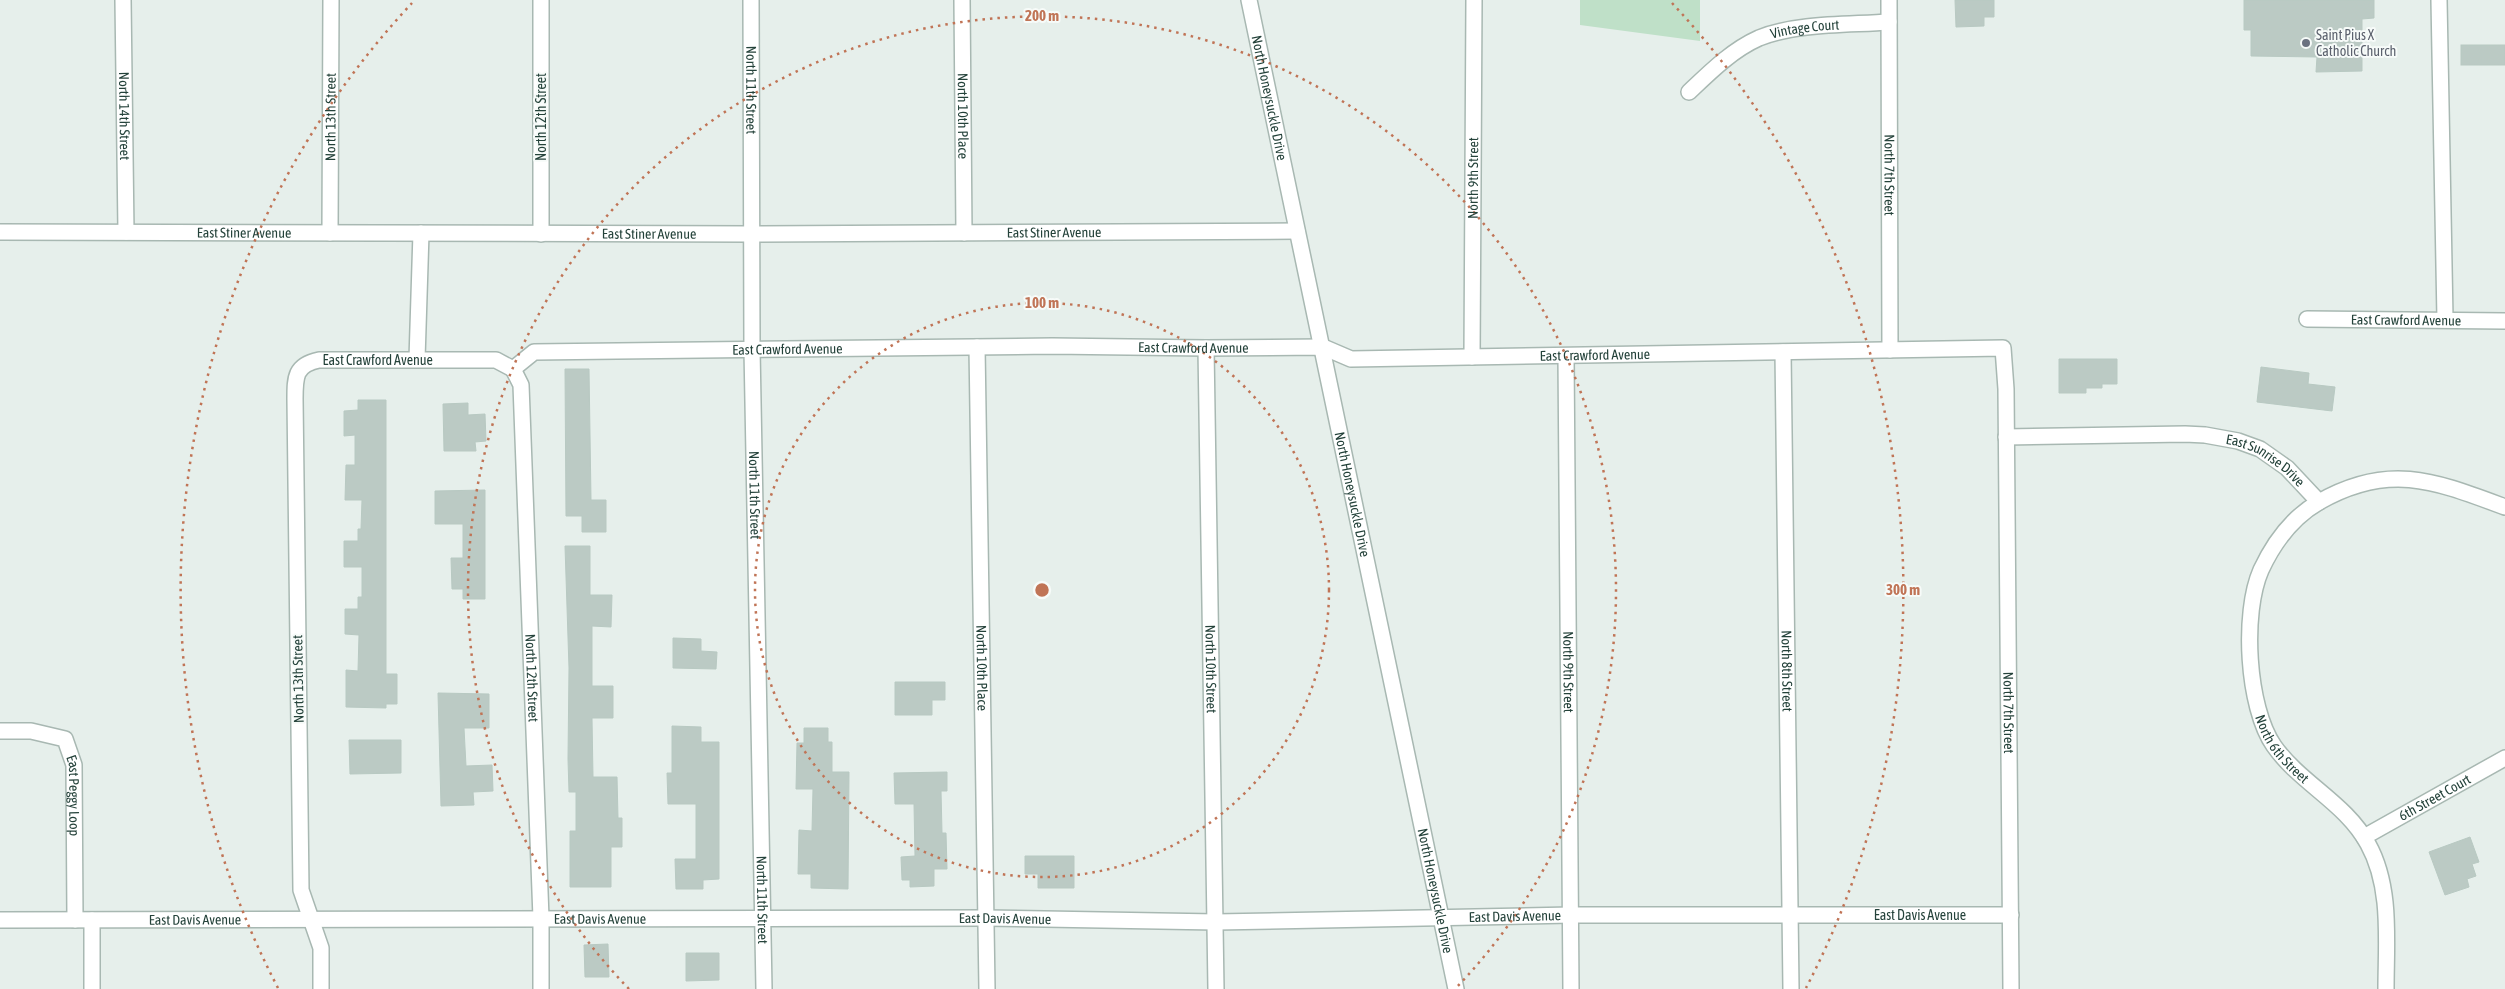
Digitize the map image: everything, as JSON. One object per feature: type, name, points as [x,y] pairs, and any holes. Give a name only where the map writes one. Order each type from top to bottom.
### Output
[{"type":"street","name":"North 14th Street","points":[[123,0],[126,232]]},
{"type":"street","name":"North 13th Street","points":[[330,0],[330,233]]},
{"type":"street","name":"North 12th Street","points":[[541,0],[541,234]]},
{"type":"street","name":"North 11th Street","points":[[751,0],[752,349],[764,989]]},
{"type":"street","name":"North 10th Place","points":[[962,0],[964,233]]},
{"type":"street","name":"North Honeysuckle Drive","points":[[1249,0],[1456,989]]},
{"type":"street","name":"North 9th Street","points":[[1472,357],[1474,0]]},
{"type":"street","name":"North 7th Street","points":[[1889,0],[1890,350]]},
{"type":"street","points":[[2439,0],[2445,319]]},
{"type":"street","name":"Vintage Court","points":[[1688,92],[1726,58],[1759,38],[1792,29],[1889,22]]},
{"type":"street","name":"East Stiner Avenue","points":[[0,232],[751,234],[1296,231]]},
{"type":"street","points":[[417,359],[421,233]]},
{"type":"street","name":"East Crawford Avenue","points":[[2307,318],[2445,319],[2505,322]]},
{"type":"street","name":"North 10th Place","points":[[976,347],[987,989]]},
{"type":"street","name":"East Crawford Avenue","points":[[302,367],[308,362],[319,360],[417,359],[496,360],[514,369],[534,352],[752,349],[1323,347],[1351,359],[2003,348],[2006,436]]},
{"type":"street","name":"North 10th Street","points":[[1206,348],[1216,989]]},
{"type":"street","name":"North 8th Street","points":[[1783,352],[1791,989]]},
{"type":"street","name":"North 9th Street","points":[[1566,356],[1571,989]]},
{"type":"street","name":"North 13th Street","points":[[302,367],[295,381],[301,890],[321,948],[321,989]]},
{"type":"street","name":"North 12th Street","points":[[514,369],[521,385],[541,918],[541,989]]},
{"type":"street","name":"East Sunrise Drive","points":[[2006,436],[2184,434],[2205,435],[2238,441],[2260,449],[2287,468],[2319,502]]},
{"type":"street","name":"North 7th Street","points":[[2006,436],[2011,989]]},
{"type":"street","points":[[2319,502],[2343,489],[2391,478],[2424,480],[2505,507]]},
{"type":"street","name":"North 6th Street","points":[[2319,502],[2303,511],[2291,524],[2275,545],[2261,571],[2252,605],[2252,684],[2256,706],[2275,746],[2302,777],[2346,815],[2364,837],[2380,875],[2385,902],[2386,989]]},
{"type":"street","name":"East Peggy Loop","points":[[0,731],[31,731],[65,739],[74,765],[74,920]]},
{"type":"street","name":"6th Street Court","points":[[2364,837],[2505,758]]},
{"type":"street","name":"East Davis Avenue","points":[[0,920],[987,918],[1216,922],[1571,915],[2010,915]]},
{"type":"street","points":[[92,920],[92,989]]},
{"type":"green space","points":[[1580,0],[1700,0],[1700,41],[1580,25]]},
{"type":"building","points":[[1955,0],[1994,0],[1994,17],[1984,17],[1984,26],[1956,27]]},
{"type":"building","name":"Saint Pius X Catholic Church","points":[[2244,0],[2374,0],[2374,18],[2362,19],[2362,71],[2316,72],[2317,57],[2251,56],[2251,30],[2244,30]]},
{"type":"building","points":[[2461,45],[2505,45],[2505,65],[2461,65]]},
{"type":"building","points":[[2059,359],[2117,359],[2117,384],[2102,384],[2102,388],[2086,388],[2086,393],[2059,393]]},
{"type":"building","points":[[2261,367],[2309,373],[2308,384],[2335,387],[2332,411],[2257,402]]},
{"type":"building","points":[[565,369],[589,369],[591,500],[606,500],[606,532],[582,532],[582,516],[566,516]]},
{"type":"building","points":[[358,400],[386,400],[386,674],[397,674],[397,704],[386,704],[386,708],[346,707],[346,670],[358,671],[359,635],[345,634],[345,609],[358,609],[358,597],[362,597],[362,567],[344,567],[344,541],[358,541],[358,529],[361,529],[362,500],[345,500],[346,465],[355,465],[355,435],[344,436],[344,411],[358,410]]},
{"type":"building","points":[[468,403],[468,415],[485,414],[486,441],[475,442],[476,451],[444,451],[443,404]]},
{"type":"building","points":[[485,490],[485,599],[463,599],[463,589],[452,589],[451,558],[463,558],[463,524],[435,524],[435,491]]},
{"type":"building","points":[[565,546],[590,546],[590,595],[612,595],[611,627],[592,626],[592,686],[613,686],[613,718],[592,718],[593,777],[617,777],[618,818],[622,818],[622,847],[611,847],[611,887],[570,887],[570,831],[576,831],[576,792],[569,792],[569,668]]},
{"type":"building","points":[[673,638],[701,639],[701,651],[717,652],[716,669],[673,668]]},
{"type":"building","points":[[895,682],[945,682],[945,700],[932,700],[932,715],[895,715]]},
{"type":"building","points":[[438,693],[489,694],[489,728],[464,728],[466,766],[492,765],[493,791],[473,792],[474,805],[441,806]]},
{"type":"building","points":[[672,726],[701,727],[701,742],[719,742],[719,879],[703,880],[703,889],[676,889],[675,859],[696,859],[696,804],[668,804],[667,773],[672,773]]},
{"type":"building","points":[[804,728],[828,728],[828,742],[832,742],[832,772],[849,772],[848,889],[811,888],[811,874],[798,874],[799,830],[812,831],[813,789],[796,789],[797,743],[804,743]]},
{"type":"building","points":[[349,740],[401,740],[401,773],[350,774]]},
{"type":"building","points":[[947,772],[947,791],[941,791],[942,833],[946,833],[947,869],[934,869],[934,886],[910,887],[910,880],[902,880],[901,857],[915,856],[914,804],[895,804],[894,773]]},
{"type":"building","points":[[2470,837],[2479,862],[2472,864],[2476,876],[2467,879],[2469,887],[2445,895],[2429,852]]},
{"type":"building","points":[[1025,856],[1074,856],[1074,888],[1038,888],[1038,874],[1025,874]]},
{"type":"building","points":[[608,944],[609,977],[585,977],[584,945]]},
{"type":"building","points":[[686,953],[719,953],[719,980],[686,981]]},
{"type":"place","name":"Saint Pius X Catholic Church","points":[[2306,43]]}]
